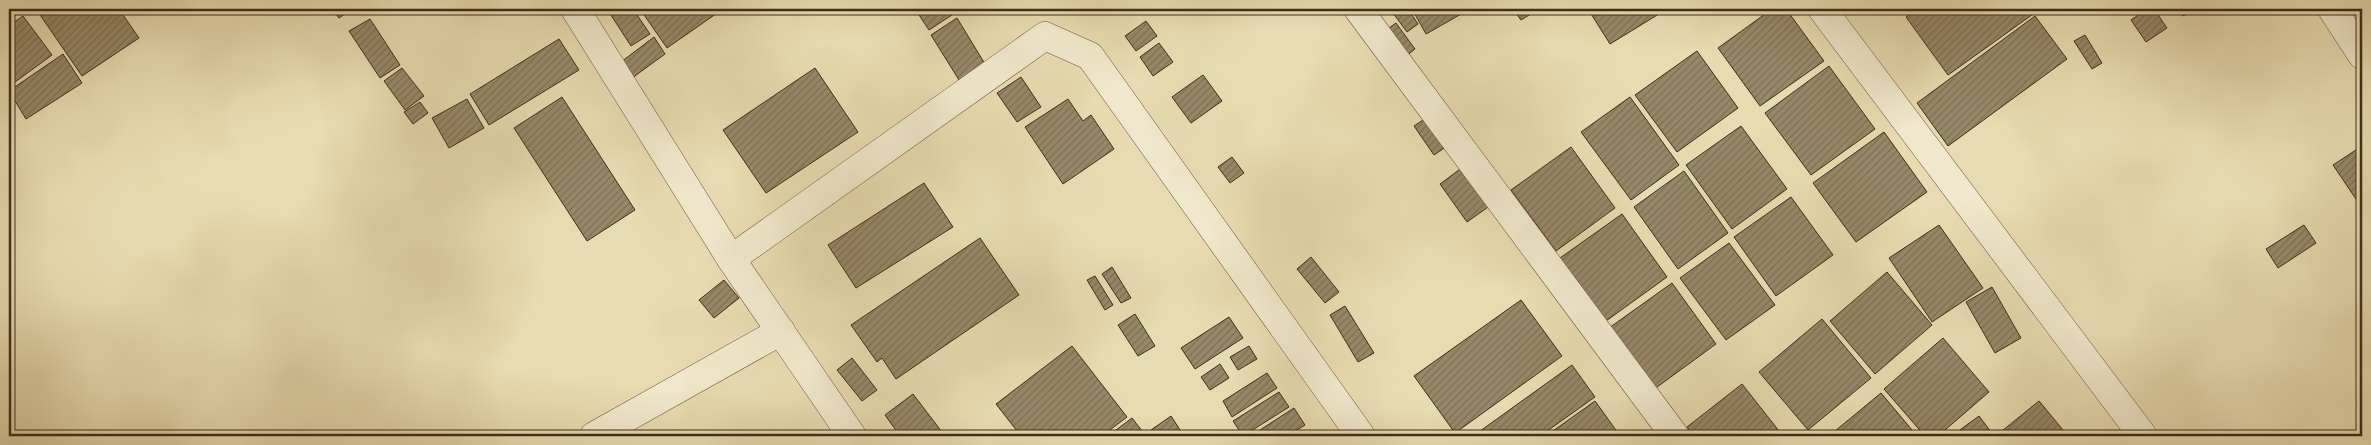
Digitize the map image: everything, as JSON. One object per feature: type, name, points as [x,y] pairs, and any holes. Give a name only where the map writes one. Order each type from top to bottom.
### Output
[{"type":"street","points":[[575,9],[732,260],[852,436]]},
{"type":"street","points":[[1358,9],[1675,436]]},
{"type":"street","points":[[1822,9],[2143,436]]},
{"type":"street","points":[[2332,9],[2362,55]]},
{"type":"street","points":[[732,260],[1045,36],[1090,56],[1361,436]]},
{"type":"street","points":[[594,436],[781,331]]},
{"type":"building","points":[[9,9],[25,9],[9,19]]},
{"type":"building","points":[[36,9],[119,9],[139,38],[82,76]]},
{"type":"building","points":[[332,9],[352,9],[339,18]]},
{"type":"building","points":[[607,9],[633,9],[650,34],[631,46]]},
{"type":"building","points":[[640,9],[723,9],[667,48]]},
{"type":"building","points":[[915,9],[961,9],[929,30]]},
{"type":"building","points":[[1399,9],[1408,9],[1418,24],[1407,32],[1393,13]]},
{"type":"building","points":[[1412,9],[1470,9],[1426,34]]},
{"type":"building","points":[[1513,9],[1539,9],[1521,20]]},
{"type":"building","points":[[1588,9],[1667,9],[1610,44]]},
{"type":"building","points":[[1772,9],[1786,9],[1824,61],[1760,106],[1718,48]]},
{"type":"building","points":[[1917,9],[2034,9],[2036,12],[1948,75],[1906,17]]},
{"type":"building","points":[[2147,9],[2154,9],[2167,28],[2146,42],[2131,20]]},
{"type":"building","points":[[2178,9],[2195,9],[2183,16]]},
{"type":"building","points":[[23,16],[52,55],[11,85],[9,81],[9,26]]},
{"type":"building","points":[[2035,16],[2067,59],[1948,146],[1917,103]]},
{"type":"building","points":[[957,18],[985,64],[959,80],[931,35]]},
{"type":"building","points":[[370,19],[400,65],[380,78],[349,31]]},
{"type":"building","points":[[1146,21],[1157,36],[1136,51],[1125,36]]},
{"type":"building","points":[[1396,23],[1415,49],[1401,60],[1382,33]]},
{"type":"building","points":[[2085,35],[2102,63],[2092,69],[2074,41]]},
{"type":"building","points":[[654,37],[665,54],[628,81],[617,65]]},
{"type":"building","points":[[559,39],[579,70],[489,125],[470,94]]},
{"type":"building","points":[[1159,43],[1173,62],[1153,76],[1140,57]]},
{"type":"building","points":[[1697,51],[1738,108],[1677,152],[1635,95]]},
{"type":"building","points":[[63,54],[82,83],[26,119],[9,91]]},
{"type":"building","points":[[1829,66],[1875,129],[1811,175],[1765,113]]},
{"type":"building","points":[[402,68],[424,96],[405,110],[384,81]]},
{"type":"building","points":[[815,68],[858,132],[766,193],[723,130]]},
{"type":"building","points":[[1203,75],[1222,101],[1191,123],[1172,97]]},
{"type":"building","points":[[1021,77],[1041,107],[1017,122],[997,93]]},
{"type":"building","points":[[562,97],[635,210],[587,241],[514,128]]},
{"type":"building","points":[[1630,97],[1679,165],[1631,200],[1581,132]]},
{"type":"building","points":[[467,99],[484,128],[449,148],[432,118]]},
{"type":"building","points":[[1068,99],[1083,121],[1091,115],[1114,149],[1063,184],[1025,127]]},
{"type":"building","points":[[420,102],[428,113],[413,124],[404,112]]},
{"type":"building","points":[[1432,114],[1453,142],[1434,155],[1414,126]]},
{"type":"building","points":[[1741,126],[1787,189],[1732,229],[1686,165]]},
{"type":"building","points":[[1884,132],[1927,192],[1856,242],[1813,183]]},
{"type":"building","points":[[2362,146],[2362,208],[2333,165]]},
{"type":"building","points":[[1571,147],[1615,208],[1556,251],[1511,190]]},
{"type":"building","points":[[1232,157],[1244,173],[1230,183],[1218,167]]},
{"type":"building","points":[[1463,167],[1491,205],[1467,222],[1440,184]]},
{"type":"building","points":[[1684,171],[1728,233],[1678,269],[1634,207]]},
{"type":"building","points":[[924,183],[953,227],[856,288],[828,245]]},
{"type":"building","points":[[1791,197],[1833,255],[1776,296],[1734,237]]},
{"type":"building","points":[[1622,214],[1667,277],[1606,321],[1560,258]]},
{"type":"building","points":[[1939,225],[1983,288],[1932,322],[1889,258]]},
{"type":"building","points":[[2304,225],[2316,243],[2278,268],[2266,249]]},
{"type":"building","points":[[980,238],[1019,295],[896,379],[882,358],[877,362],[851,325]]},
{"type":"building","points":[[1729,243],[1775,305],[1726,340],[1680,278]]},
{"type":"building","points":[[1311,257],[1339,292],[1325,303],[1297,269]]},
{"type":"building","points":[[1112,267],[1131,298],[1121,303],[1102,274]]},
{"type":"building","points":[[1887,272],[1932,325],[1875,374],[1830,321]]},
{"type":"building","points":[[1095,276],[1113,305],[1105,310],[1087,280]]},
{"type":"building","points":[[724,280],[739,298],[714,318],[699,300]]},
{"type":"building","points":[[1672,283],[1716,344],[1653,390],[1609,328]]},
{"type":"building","points":[[1992,287],[2021,338],[1995,353],[1966,302]]},
{"type":"building","points":[[1521,300],[1562,356],[1455,433],[1414,376]]},
{"type":"building","points":[[1345,306],[1374,353],[1358,362],[1330,315]]},
{"type":"building","points":[[1135,314],[1155,346],[1138,356],[1118,325]]},
{"type":"building","points":[[1229,317],[1243,338],[1195,369],[1181,348]]},
{"type":"building","points":[[1822,319],[1871,378],[1808,430],[1759,372]]},
{"type":"building","points":[[1943,338],[1989,392],[1938,436],[1925,436],[1884,389]]},
{"type":"building","points":[[1072,346],[1127,417],[1102,436],[1021,436],[996,404]]},
{"type":"building","points":[[1249,346],[1257,359],[1238,370],[1230,357]]},
{"type":"building","points":[[852,358],[877,390],[862,401],[837,370]]},
{"type":"building","points":[[1220,364],[1229,378],[1210,390],[1201,377]]},
{"type":"building","points":[[1572,365],[1595,397],[1540,436],[1478,436],[1476,434]]},
{"type":"building","points":[[1267,373],[1277,388],[1232,417],[1223,401]]},
{"type":"building","points":[[1742,384],[1783,436],[1694,436],[1687,427]]},
{"type":"building","points":[[1279,392],[1289,407],[1243,436],[1233,421]]},
{"type":"building","points":[[1881,393],[1917,436],[1829,436]]},
{"type":"building","points":[[913,394],[945,436],[900,436],[885,415]]},
{"type":"building","points":[[1595,401],[1618,433],[1613,436],[1557,436],[1553,431]]},
{"type":"building","points":[[2039,401],[2068,436],[1997,435]]},
{"type":"building","points":[[1294,408],[1305,425],[1287,436],[1264,436],[1260,430]]},
{"type":"building","points":[[1171,416],[1184,436],[1155,436],[1151,430]]},
{"type":"building","points":[[1979,416],[1994,436],[1953,435]]},
{"type":"building","points":[[1132,418],[1146,436],[1108,436]]}]
